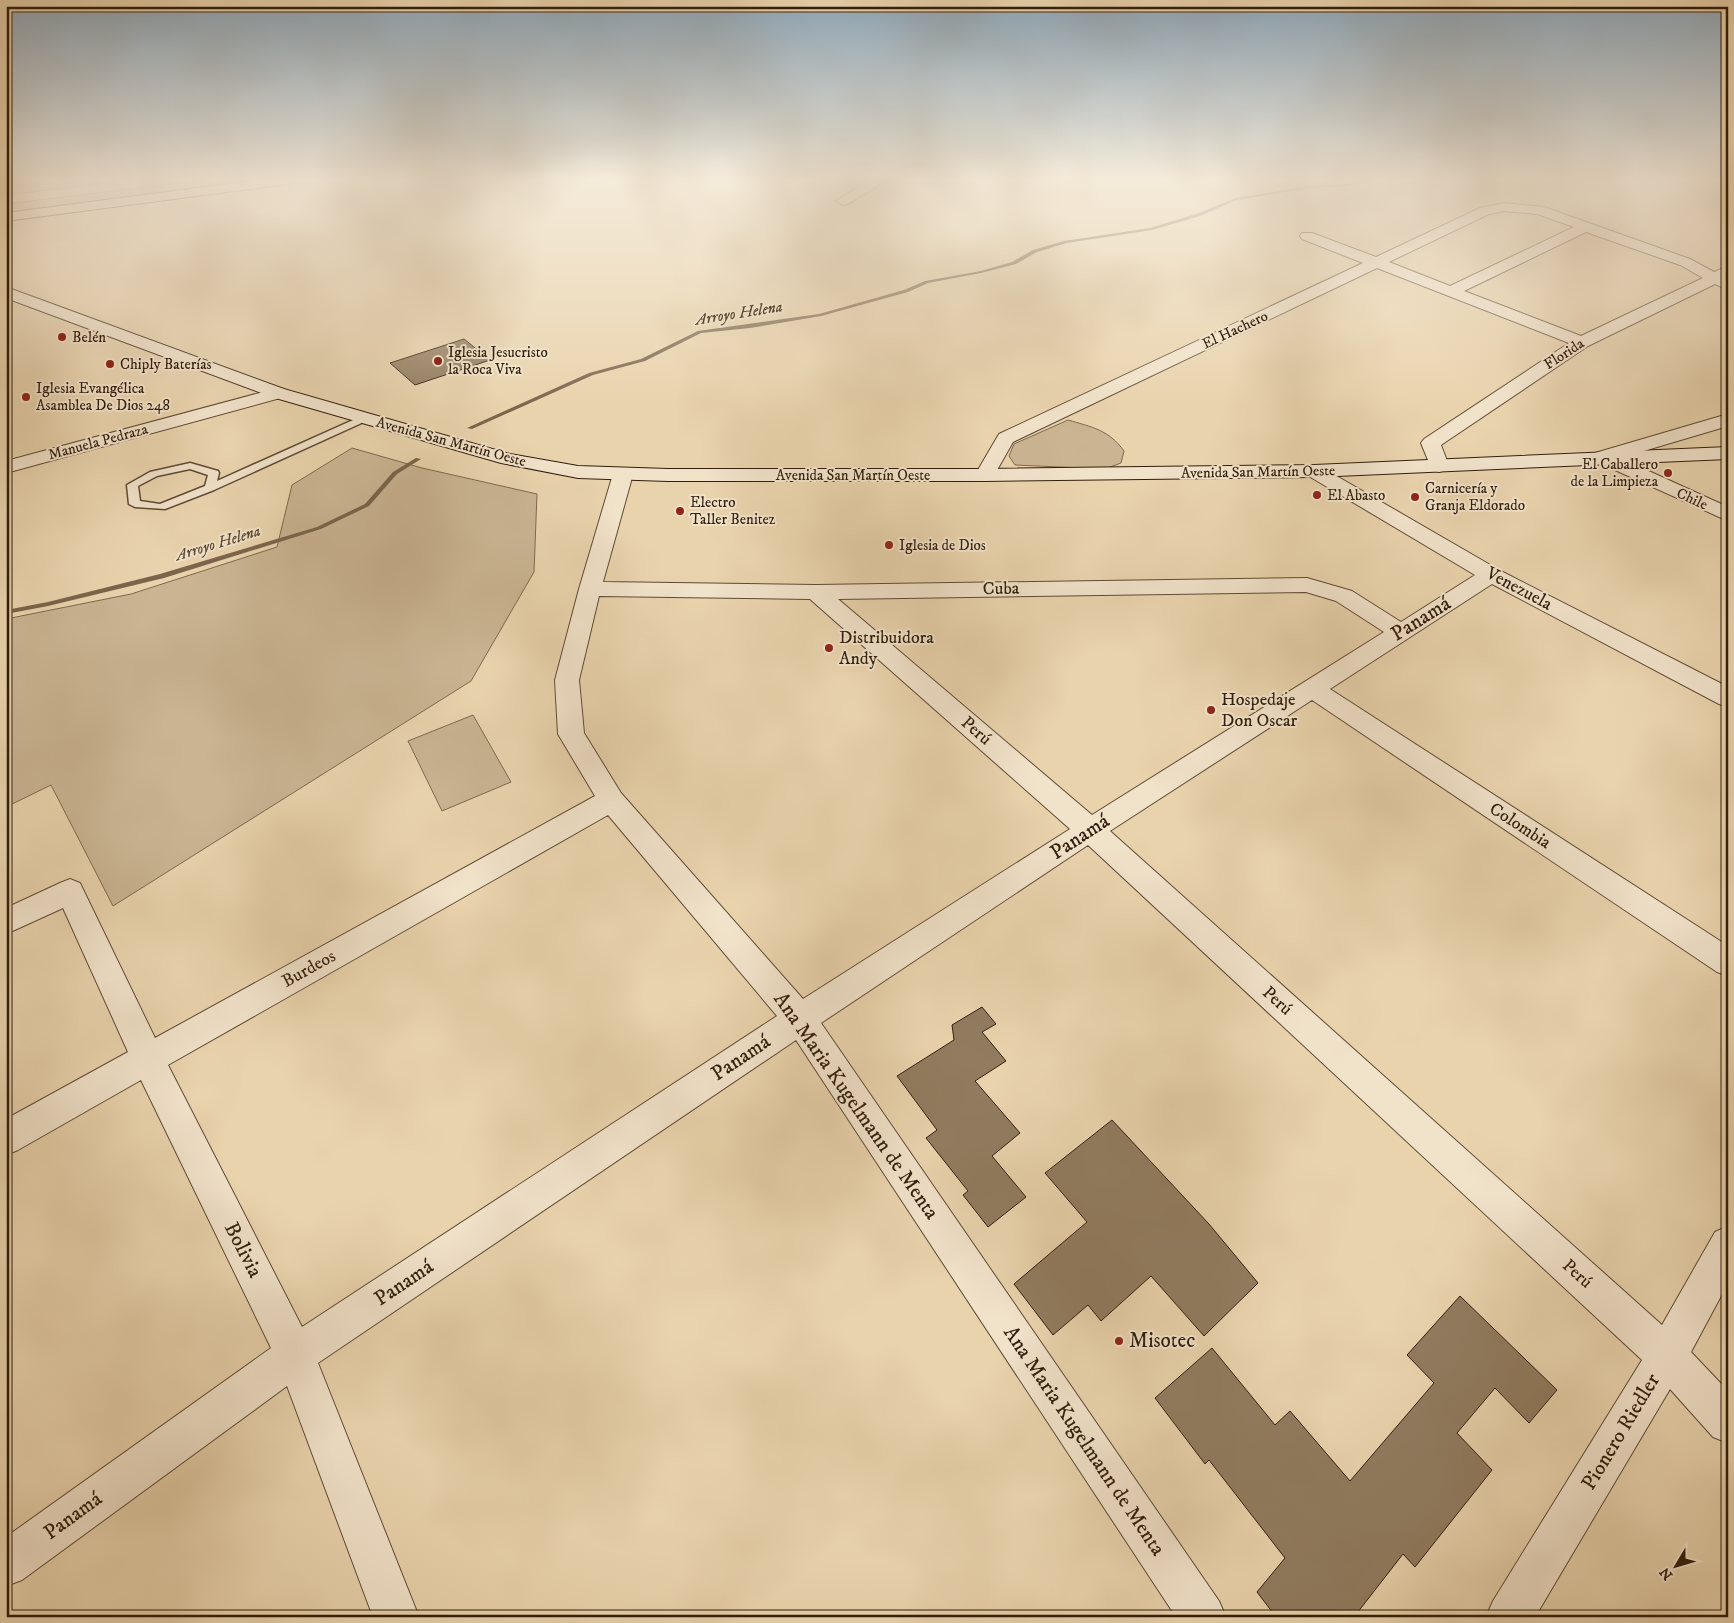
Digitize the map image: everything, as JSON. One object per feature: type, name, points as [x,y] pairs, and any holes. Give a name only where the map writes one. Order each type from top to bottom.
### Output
[{"type":"street","points":[[1357,256],[1582,342]]},
{"type":"street","name":"El Hachero","points":[[985,475],[1006,438],[1391,256]]},
{"type":"street","points":[[1450,292],[1525,256]]},
{"type":"street","name":"El Hachero","points":[[1668,256],[1724,278]]},
{"type":"street","name":"Florida","points":[[1439,466],[1431,442],[1582,342],[1724,278]]},
{"type":"street","name":"Avenida San Martín Oeste","points":[[6,292],[278,393],[362,419],[508,459],[578,472],[622,474],[985,475],[1314,471],[1728,453]]},
{"type":"street","name":"Manuela Pedraza","points":[[8,466],[278,393]]},
{"type":"street","points":[[1602,458],[1728,420]]},
{"type":"street","name":"Chile","points":[[1602,458],[1728,515]]},
{"type":"street","name":"Venezuela","points":[[1314,471],[1491,575],[1728,698]]},
{"type":"street","name":"Ana Maria Kugelmann de Menta","points":[[622,474],[567,680],[571,734],[611,800],[800,1019],[1203,1617]]},
{"type":"street","name":"Panamá","points":[[6,1564],[295,1355],[800,1019],[1090,830],[1491,575]]},
{"type":"street","name":"Cuba","points":[[590,589],[816,592],[1307,586],[1344,596],[1400,632]]},
{"type":"street","name":"Perú","points":[[816,592],[1090,830],[1667,1356],[1728,1422]]},
{"type":"street","name":"Colombia","points":[[1313,689],[1728,963]]},
{"type":"street","name":"Burdeos","points":[[6,1138],[611,800]]},
{"type":"street","name":"Bolivia","points":[[6,922],[70,891],[148,1059],[295,1355],[396,1617]]},
{"type":"street","name":"Pionero Riedler","points":[[1509,1617],[1667,1356],[1728,1244]]},
{"type":"lane","points":[[210,488],[214,473],[190,466],[154,474],[132,485],[135,504],[161,507],[210,488],[362,419]]},
{"type":"shaded area","points":[[1068,420],[1099,430],[1112,438],[1124,451],[1121,463],[1105,469],[1015,465],[1009,456],[1014,444]]},
{"type":"shaded area","points":[[352,448],[422,468],[537,494],[534,572],[471,681],[113,906],[51,785],[6,807],[6,619],[131,594],[277,547],[292,485]]},
{"type":"shaded area","points":[[473,715],[511,782],[442,811],[408,741]]},
{"type":"building","points":[[464,339],[490,360],[415,385],[390,363]]},
{"type":"building","points":[[982,1007],[996,1024],[982,1032],[1006,1061],[975,1081],[1020,1133],[992,1156],[1026,1197],[988,1227],[963,1195],[968,1191],[926,1138],[937,1130],[897,1076],[954,1040],[952,1025]]},
{"type":"building","points":[[1112,1120],[1209,1224],[1258,1283],[1204,1336],[1151,1276],[1101,1321],[1088,1305],[1053,1335],[1014,1284],[1087,1222],[1045,1173]]},
{"type":"building","points":[[1460,1296],[1557,1390],[1529,1423],[1495,1388],[1457,1433],[1492,1470],[1415,1567],[1403,1554],[1354,1617],[1276,1617],[1257,1592],[1285,1558],[1209,1460],[1205,1464],[1155,1398],[1212,1348],[1275,1425],[1290,1411],[1350,1481],[1434,1383],[1407,1355]]},
{"type":"waterway","name":"Arroyo Helena","points":[[470,428],[591,374],[643,360],[700,332],[819,315],[906,291],[927,282],[981,272],[1014,263],[1027,256]]},
{"type":"waterway","name":"Arroyo Helena","points":[[6,612],[48,604],[162,576],[319,528],[367,505],[395,473],[418,459]]},
{"type":"place","name":"Belén","points":[[62,337]]},
{"type":"place","name":"Iglesia Jesucristo la Roca Viva","points":[[438,361]]},
{"type":"place","name":"Chiply Baterías","points":[[110,364]]},
{"type":"place","name":"Iglesia Evangélica Asamblea De Dios 248","points":[[26,397]]},
{"type":"place","name":"El Caballero de la Limpieza","points":[[1668,473]]},
{"type":"place","name":"El Abasto","points":[[1317,495]]},
{"type":"place","name":"Carnicería y Granja Eldorado","points":[[1415,497]]},
{"type":"place","name":"Electro Taller Benitez","points":[[680,511]]},
{"type":"place","name":"Iglesia de Dios","points":[[889,545]]},
{"type":"place","name":"Distribuidora Andy","points":[[829,648]]},
{"type":"place","name":"Hospedaje Don Oscar","points":[[1211,710]]},
{"type":"place","name":"Misotec","points":[[1119,1341]]}]
